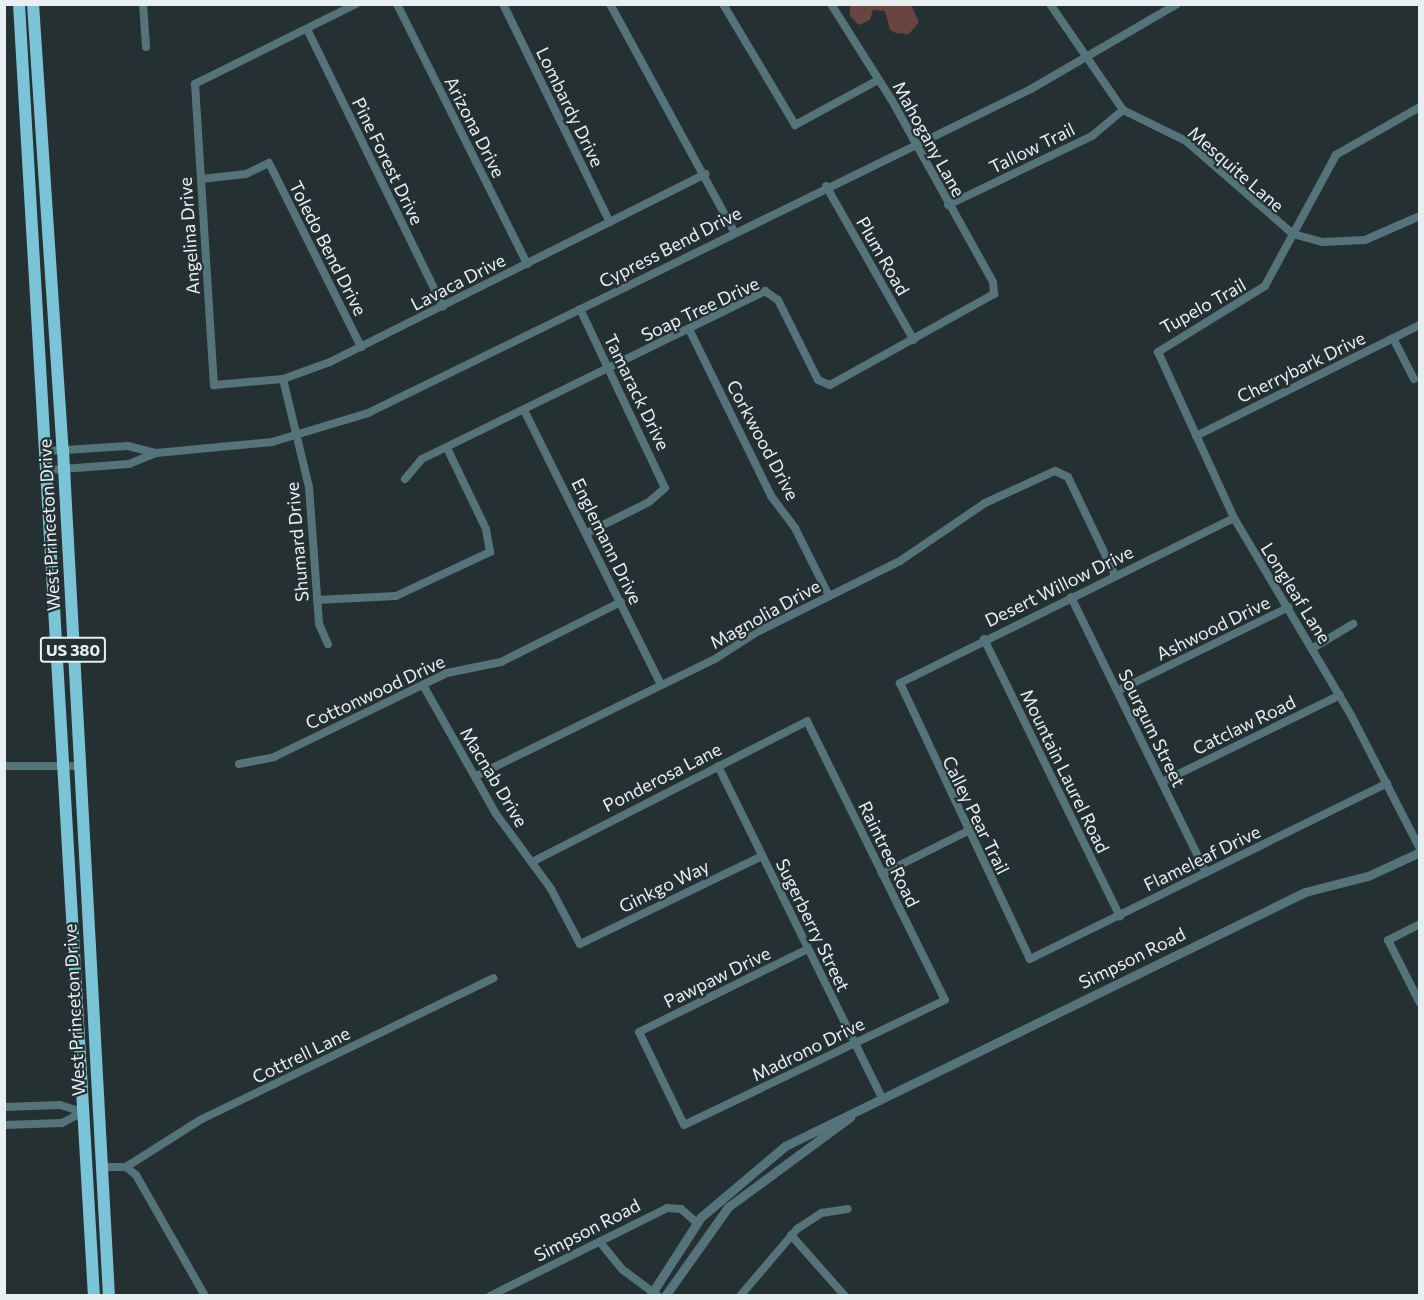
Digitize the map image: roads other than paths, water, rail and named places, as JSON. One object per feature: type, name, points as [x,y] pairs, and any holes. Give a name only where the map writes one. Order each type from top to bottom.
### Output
[{"type":"highway","name":"West Princeton Drive","points":[[19,4],[50,470],[62,767],[94,1296]]},
{"type":"highway","name":"West Princeton Drive","points":[[33,4],[63,450],[76,766],[109,1296]]},
{"type":"street","points":[[143,4],[146,47]]},
{"type":"street","points":[[307,29],[356,4]]},
{"type":"street","name":"Arizona Drive","points":[[397,4],[527,264]]},
{"type":"street","name":"Lombardy Drive","points":[[503,4],[610,222]]},
{"type":"street","points":[[610,4],[706,174],[734,231]]},
{"type":"street","points":[[723,4],[795,124],[878,80]]},
{"type":"street","name":"Mahogany Lane","points":[[831,4],[878,80],[996,290]]},
{"type":"street","name":"Mesquite Lane","points":[[1050,4],[1123,110],[1186,141],[1293,234],[1323,242],[1365,240],[1419,216]]},
{"type":"street","name":"Cypress Bend Drive","points":[[50,470],[129,464],[156,453],[299,436],[368,413],[826,186],[1031,89],[1084,56],[1177,4]]},
{"type":"street","name":"Angelina Drive","points":[[214,385],[195,84],[307,29]]},
{"type":"street","name":"Pine Forest Drive","points":[[307,29],[442,306]]},
{"type":"street","name":"Tupelo Trail","points":[[1160,349],[1252,298],[1275,270],[1336,155],[1419,107]]},
{"type":"street","name":"Tallow Trail","points":[[948,205],[1092,136],[1123,110]]},
{"type":"street","name":"Toledo Bend Drive","points":[[201,179],[246,174],[269,163],[361,347]]},
{"type":"street","name":"Lavaca Drive","points":[[214,385],[283,379],[361,347],[706,174]]},
{"type":"street","name":"Plum Road","points":[[826,186],[914,340]]},
{"type":"street","name":"Soap Tree Drive","points":[[405,479],[415,464],[689,328],[770,291],[818,380],[830,385],[914,340],[996,290]]},
{"type":"street","name":"Tamarack Drive","points":[[580,309],[664,488],[649,502],[587,533]]},
{"type":"street","name":"Cherrybark Drive","points":[[1196,436],[1419,325]]},
{"type":"street","name":"Corkwood Drive","points":[[689,328],[771,496],[795,528],[829,596]]},
{"type":"street","points":[[1393,338],[1414,379]]},
{"type":"street","name":"Longleaf Lane","points":[[1160,349],[1196,436],[1234,518],[1340,695],[1387,783],[1419,851]]},
{"type":"street","name":"Shumard Drive","points":[[283,379],[299,436],[309,487],[317,600],[327,644]]},
{"type":"street","name":"Englemann Drive","points":[[524,410],[661,685]]},
{"type":"street","name":"Cypress Bend Drive","points":[[48,451],[128,446],[156,453]]},
{"type":"street","points":[[317,600],[396,596],[490,552],[492,544],[447,448]]},
{"type":"street","name":"Magnolia Drive","points":[[476,776],[661,685],[900,561],[985,503],[1063,471],[1115,575]]},
{"type":"street","name":"Desert Willow Drive","points":[[900,682],[1234,518]]},
{"type":"street","name":"Sourgum Street","points":[[1071,597],[1206,873]]},
{"type":"street","name":"Cottonwood Drive","points":[[239,765],[274,757],[447,673],[501,662],[621,602]]},
{"type":"street","name":"Ashwood Drive","points":[[1117,691],[1289,607]]},
{"type":"street","points":[[1313,648],[1353,624]]},
{"type":"street","name":"Mountain Laurel Road","points":[[984,639],[1120,916]]},
{"type":"street","name":"Calley Pear Trail","points":[[900,682],[1030,959]]},
{"type":"street","name":"Macnab Drive","points":[[423,685],[503,826],[532,862],[580,944]]},
{"type":"street","name":"Catclaw Road","points":[[1162,782],[1340,695]]},
{"type":"street","name":"Ponderosa Lane","points":[[532,862],[807,721]]},
{"type":"street","name":"Raintree Road","points":[[807,721],[945,1000]]},
{"type":"street","points":[[4,766],[76,766]]},
{"type":"street","name":"Sugerberry Street","points":[[718,766],[882,1098]]},
{"type":"street","name":"Flameleaf Drive","points":[[1030,959],[1387,783]]},
{"type":"street","points":[[882,874],[968,831]]},
{"type":"street","name":"Simpson Road","points":[[653,1294],[697,1223],[754,1168],[863,1107],[1305,892],[1368,876],[1419,851]]},
{"type":"street","name":"Ginkgo Way","points":[[580,944],[762,856]]},
{"type":"street","points":[[1419,924],[1388,940],[1419,1003]]},
{"type":"street","name":"Pawpaw Drive","points":[[684,1125],[639,1032],[808,949]]},
{"type":"street","name":"Cottrell Lane","points":[[126,1167],[193,1123],[494,978]]},
{"type":"street","name":"Madrono Drive","points":[[684,1125],[945,1000]]},
{"type":"street","points":[[4,1107],[60,1105],[83,1112]]},
{"type":"street","name":"Simpson Road","points":[[665,1296],[702,1238],[744,1192],[863,1107]]},
{"type":"street","points":[[4,1125],[62,1123],[83,1112]]},
{"type":"street","points":[[101,1167],[126,1167],[136,1174],[205,1296]]},
{"type":"street","name":"Simpson Road","points":[[490,1296],[667,1208],[681,1209],[697,1223]]},
{"type":"street","points":[[740,1296],[791,1235],[822,1213],[848,1209]]},
{"type":"street","points":[[791,1235],[845,1296]]},
{"type":"street","points":[[600,1242],[653,1294]]}]
